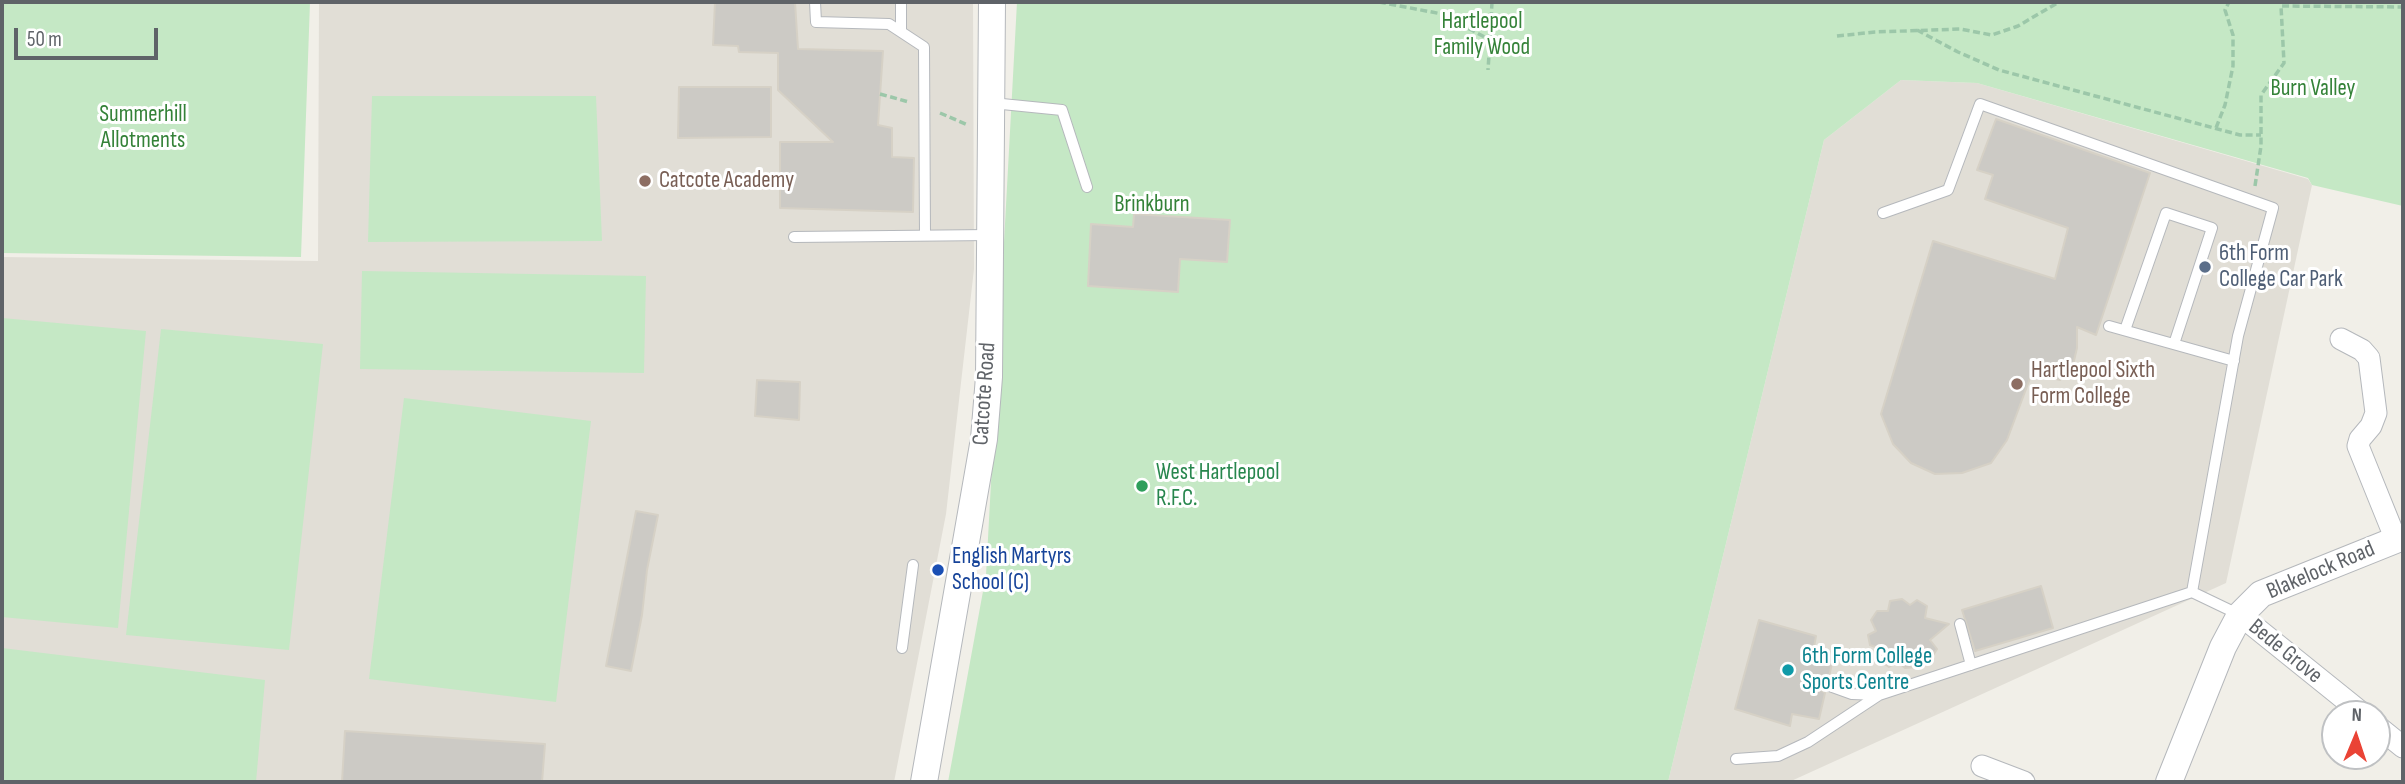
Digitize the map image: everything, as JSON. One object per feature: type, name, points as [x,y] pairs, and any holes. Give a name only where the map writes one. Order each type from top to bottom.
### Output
[{"type":"street","name":"Catcote Road","points":[[924,782],[984,439],[989,377],[992,2]]},
{"type":"street","points":[[2342,339],[2362,350],[2369,358],[2376,413],[2358,446],[2399,538]]},
{"type":"street","name":"Blakelock Road","points":[[2169,782],[2222,647],[2240,615],[2260,594],[2399,538]]},
{"type":"street","name":"Bede Grove","points":[[2240,615],[2345,700]]},
{"type":"street","points":[[1982,766],[2024,782]]},
{"type":"lane","points":[[815,2],[816,22],[889,24],[924,47],[925,235]]},
{"type":"lane","points":[[901,2],[901,32]]},
{"type":"lane","points":[[992,103],[1062,110],[1087,187]]},
{"type":"lane","points":[[1883,213],[1948,190],[1980,104],[2273,208],[2238,336],[2192,592]]},
{"type":"lane","points":[[2125,330],[2166,213],[2212,228],[2174,344]]},
{"type":"lane","points":[[794,237],[990,235]]},
{"type":"lane","points":[[2109,326],[2234,361]]},
{"type":"lane","points":[[902,648],[913,565]]},
{"type":"lane","points":[[1736,759],[1778,756],[1808,742],[1879,695],[2192,592],[2240,615]]},
{"type":"lane","points":[[1960,624],[1970,665]]},
{"type":"lane","points":[[1827,685],[1852,694],[1879,695]]},
{"type":"path","points":[[184,2],[248,2]]},
{"type":"path","points":[[1379,2],[1442,14],[1490,40]]},
{"type":"path","points":[[1488,70],[1492,2]]},
{"type":"path","points":[[1837,36],[1960,29],[1992,35],[2018,26],[2059,2]]},
{"type":"path","points":[[2216,128],[2225,105],[2233,66],[2233,35],[2225,10],[2229,2]]},
{"type":"path","points":[[2252,201],[2261,135],[2261,95],[2284,63],[2281,6],[2403,7]]},
{"type":"path","points":[[1917,30],[1999,70],[2240,135],[2261,135]]},
{"type":"shaded area","points":[[319,2],[973,2],[974,269],[946,514],[894,782],[2,782],[2,257],[318,261]]},
{"type":"shaded area","name":"Hartlepool Sixth Form College","points":[[1901,80],[1977,83],[2308,179],[2312,185],[2226,583],[1789,782],[1668,782],[1824,140]]},
{"type":"green space","name":"Summerhill Allotments","points":[[2,2],[310,2],[301,257],[2,253]]},
{"type":"green space","points":[[1017,2],[2403,2],[2403,206],[2312,185],[2308,178],[1977,83],[1901,80],[1824,140],[1668,782],[948,782],[986,575]]},
{"type":"green space","points":[[372,96],[596,96],[602,241],[368,242]]},
{"type":"green space","points":[[362,271],[646,276],[644,373],[360,369]]},
{"type":"green space","points":[[2,318],[146,331],[118,628],[2,617]]},
{"type":"green space","points":[[161,329],[323,344],[289,650],[126,635]]},
{"type":"green space","points":[[404,398],[591,421],[556,702],[369,679]]},
{"type":"green space","points":[[2,648],[265,680],[256,782],[2,782]]},
{"type":"building","points":[[715,2],[795,2],[798,49],[883,51],[878,125],[892,128],[892,157],[914,158],[913,212],[780,208],[780,142],[833,142],[778,90],[778,53],[739,52],[738,46],[713,45]]},
{"type":"building","points":[[679,87],[771,87],[771,137],[678,138]]},
{"type":"building","points":[[1996,119],[2150,173],[2096,335],[2077,327],[2077,348],[2073,365],[2060,380],[2032,373],[2007,440],[1991,463],[1962,473],[1935,474],[1911,463],[1893,444],[1881,414],[1933,241],[2055,279],[2068,228],[1985,199],[1993,175],[1977,170]]},
{"type":"building","points":[[1134,214],[1230,220],[1227,262],[1180,259],[1178,292],[1088,286],[1091,224],[1133,227]]},
{"type":"building","points":[[757,380],[800,382],[799,420],[755,416]]},
{"type":"building","points":[[636,511],[658,515],[631,671],[606,666]]},
{"type":"building","points":[[2041,586],[2053,628],[1975,651],[1962,610]]},
{"type":"building","points":[[1902,599],[1910,605],[1917,600],[1927,606],[1925,618],[1949,624],[1930,640],[1937,649],[1932,657],[1918,657],[1916,667],[1905,668],[1898,662],[1889,667],[1878,660],[1878,648],[1870,645],[1868,635],[1876,631],[1871,620],[1877,611],[1888,611],[1890,601]]},
{"type":"building","name":"6th Form College Sports Centre","points":[[1759,620],[1816,636],[1814,647],[1834,654],[1829,677],[1819,683],[1825,693],[1819,719],[1792,714],[1790,726],[1735,709]]},
{"type":"building","points":[[345,731],[545,744],[542,782],[342,782]]},
{"type":"place","name":"Catcote Academy","points":[[645,181]]},
{"type":"place","name":"6th Form College Car Park","points":[[2205,267]]},
{"type":"place","name":"Hartlepool Sixth Form College","points":[[2017,384]]},
{"type":"place","name":"West Hartlepool R.F.C.","points":[[1142,486]]},
{"type":"place","name":"English Martyrs School (C)","points":[[938,570]]},
{"type":"place","name":"6th Form College Sports Centre","points":[[1788,670]]},
{"type":"park label","name":"Hartlepool Family Wood","points":[[1482,35]]},
{"type":"park label","name":"Burn Valley","points":[[2313,89]]},
{"type":"park label","name":"Brinkburn","points":[[1152,205]]}]
